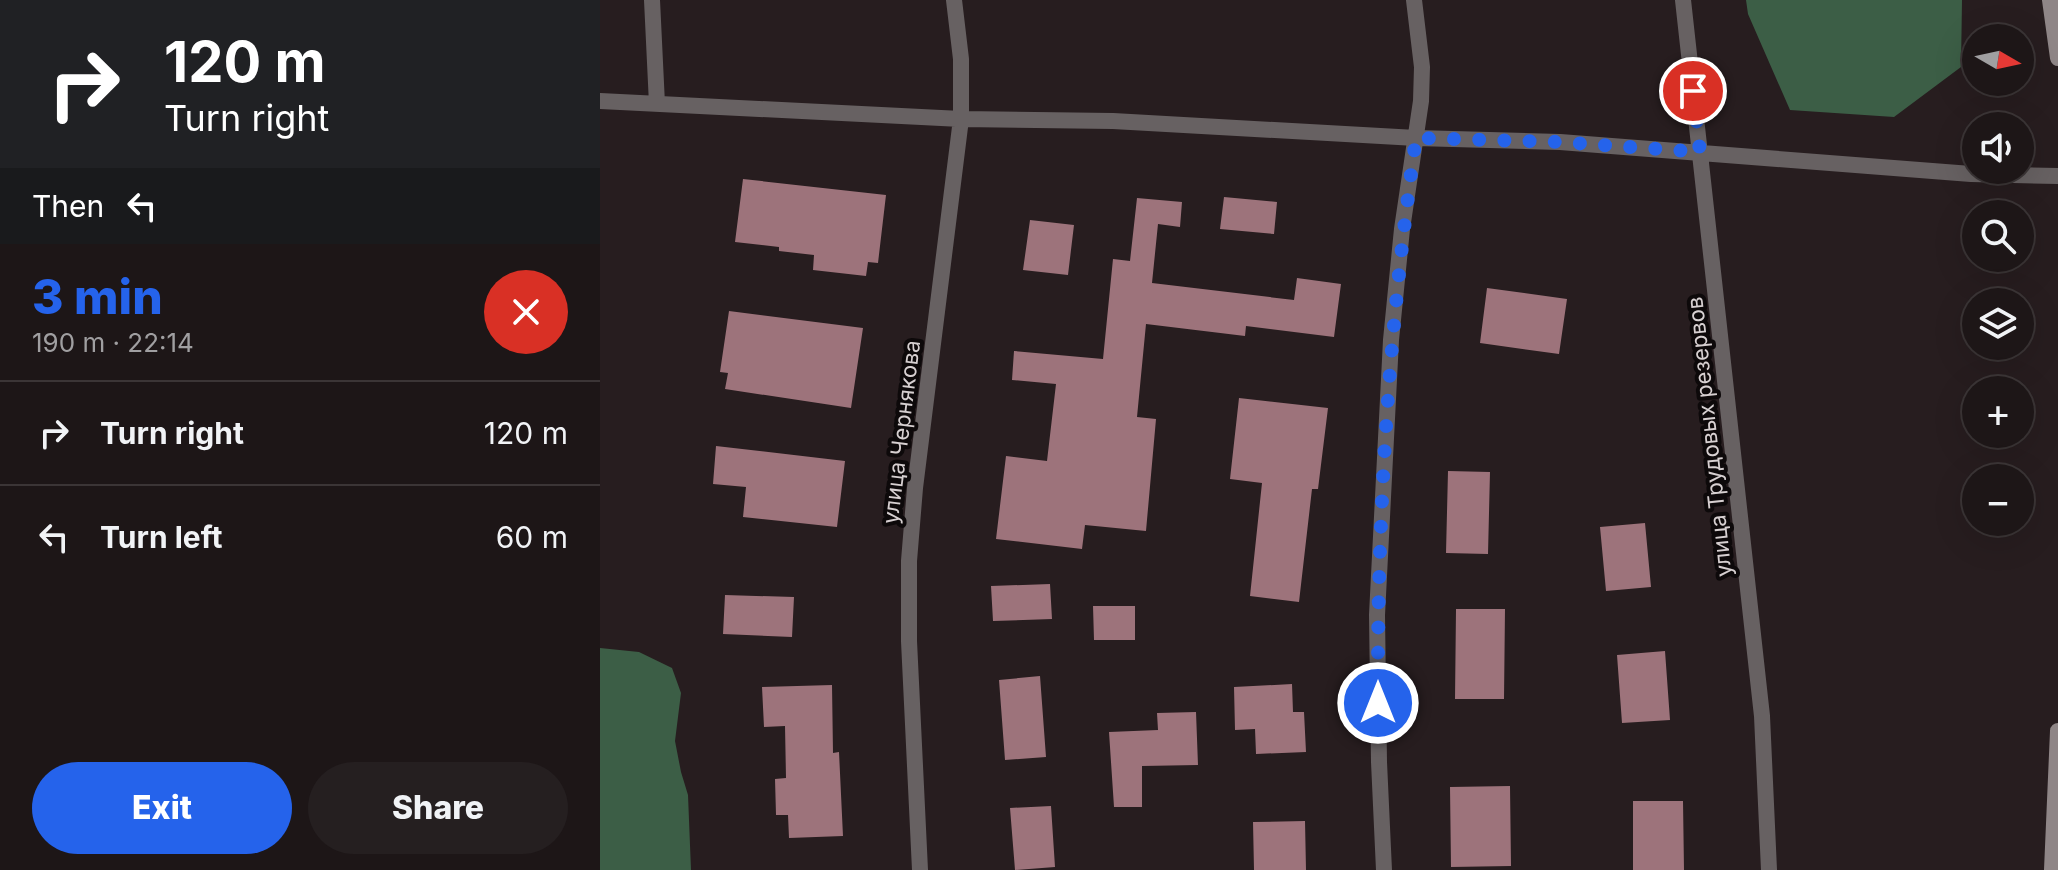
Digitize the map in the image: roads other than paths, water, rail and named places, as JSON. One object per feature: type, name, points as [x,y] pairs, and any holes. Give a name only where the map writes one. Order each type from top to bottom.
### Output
[{"type":"main road","points":[[2050,0],[2058,58]]},
{"type":"main road","points":[[2052,870],[2058,731]]},
{"type":"street","points":[[652,0],[657,104]]},
{"type":"street","name":"улица Чернякова","points":[[920,870],[909,641],[909,561],[915,488],[961,119],[961,59],[954,0]]},
{"type":"street","points":[[1384,870],[1377,615],[1391,340],[1402,229],[1421,101],[1422,67],[1414,0]]},
{"type":"street","name":"улица Трудовых резервов","points":[[1683,0],[1762,716],[1769,870]]},
{"type":"street","points":[[600,101],[961,119],[1113,121],[1416,138],[1560,142],[1971,174],[2058,176]]}]
